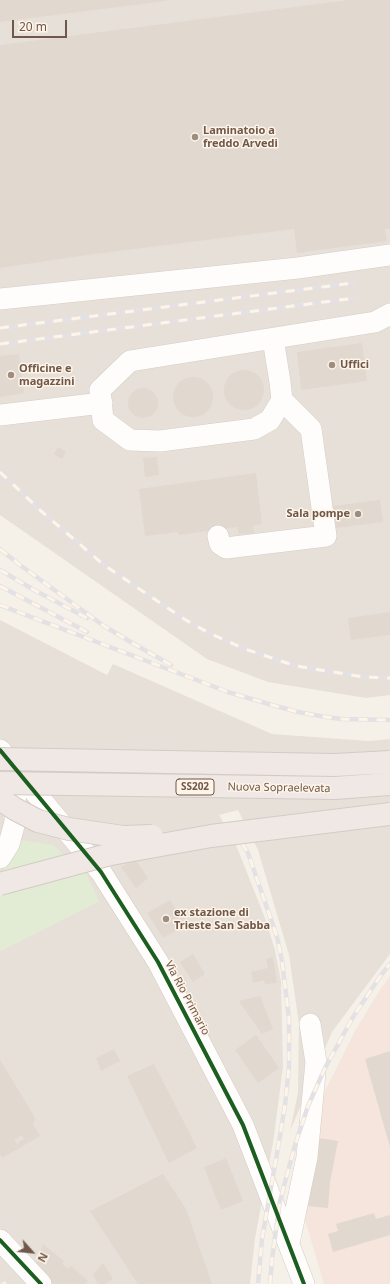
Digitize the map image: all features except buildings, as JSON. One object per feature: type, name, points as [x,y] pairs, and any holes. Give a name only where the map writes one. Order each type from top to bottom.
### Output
[{"type":"highway","points":[[8,764],[335,765],[390,762]]},
{"type":"highway","name":"Nuova Sopraelevata","points":[[0,783],[335,788],[390,784]]},
{"type":"highway","points":[[0,799],[38,821],[69,829],[124,837],[211,836]]},
{"type":"highway","points":[[0,884],[111,854],[211,836],[390,814]]},
{"type":"street","points":[[0,299],[298,268],[390,255]]},
{"type":"street","points":[[273,339],[282,400],[270,420],[254,429],[160,441],[130,440],[103,420],[100,390],[130,361],[375,322],[390,314]]},
{"type":"street","points":[[218,536],[220,544],[226,548],[326,536],[311,429],[282,400]]},
{"type":"street","points":[[0,415],[102,403]]},
{"type":"street","name":"Via Rio Primario","points":[[0,750],[8,764],[101,872],[158,962],[243,1125],[304,1284]]},
{"type":"street","points":[[0,858],[9,844],[15,822],[8,764]]},
{"type":"street","points":[[289,1243],[307,1149],[316,1062],[310,1024]]},
{"type":"street","points":[[0,1240],[41,1284]]},
{"type":"shaded area","points":[[0,0],[390,0],[390,695],[366,698],[268,682],[207,659],[0,515]]},
{"type":"shaded area","points":[[0,620],[107,675],[113,664],[272,734],[369,741],[390,739],[390,954],[332,1032],[290,1131],[298,1093],[299,1024],[289,955],[258,850],[238,810],[219,815],[236,845],[265,918],[275,950],[281,981],[283,1067],[273,1143],[255,1238],[250,1284],[7,1284],[5,1281],[0,1284],[0,951],[99,901],[0,876]]},
{"type":"shaded area","points":[[390,976],[390,1284],[324,1284],[295,1186],[300,1160],[324,1093],[355,1031]]},
{"type":"green space","points":[[20,840],[53,845],[87,875],[99,901],[0,951],[0,876]]},
{"type":"railway","points":[[0,328],[353,283]]},
{"type":"railway","points":[[0,344],[355,298]]},
{"type":"railway","points":[[0,472],[41,511],[104,565],[184,619],[211,634],[245,649],[296,666],[364,677],[390,678]]},
{"type":"railway","points":[[0,549],[104,626],[171,665]]},
{"type":"railway","points":[[0,570],[87,618]]},
{"type":"railway","points":[[0,586],[87,632]]},
{"type":"railway","points":[[0,605],[228,692],[272,705],[298,712],[341,719],[390,720]]},
{"type":"railway","points":[[242,843],[248,853],[277,937],[282,961],[289,1019],[289,1067],[285,1105],[262,1239],[258,1284]]},
{"type":"railway","points":[[270,1284],[280,1201],[295,1145],[308,1106],[325,1068],[353,1017],[390,964]]},
{"type":"cycle path","points":[[0,750],[101,872],[158,962],[243,1125],[304,1284]]},
{"type":"cycle path","points":[[0,1240],[41,1284]]},
{"type":"place","name":"Laminatoio a freddo Arvedi","points":[[195,137]]},
{"type":"place","name":"Uffici","points":[[332,365]]},
{"type":"place","name":"Officine e magazzini","points":[[11,375]]},
{"type":"place","name":"Sala pompe","points":[[358,514]]},
{"type":"place","name":"ex stazione di Trieste San Sabba","points":[[166,919]]}]
